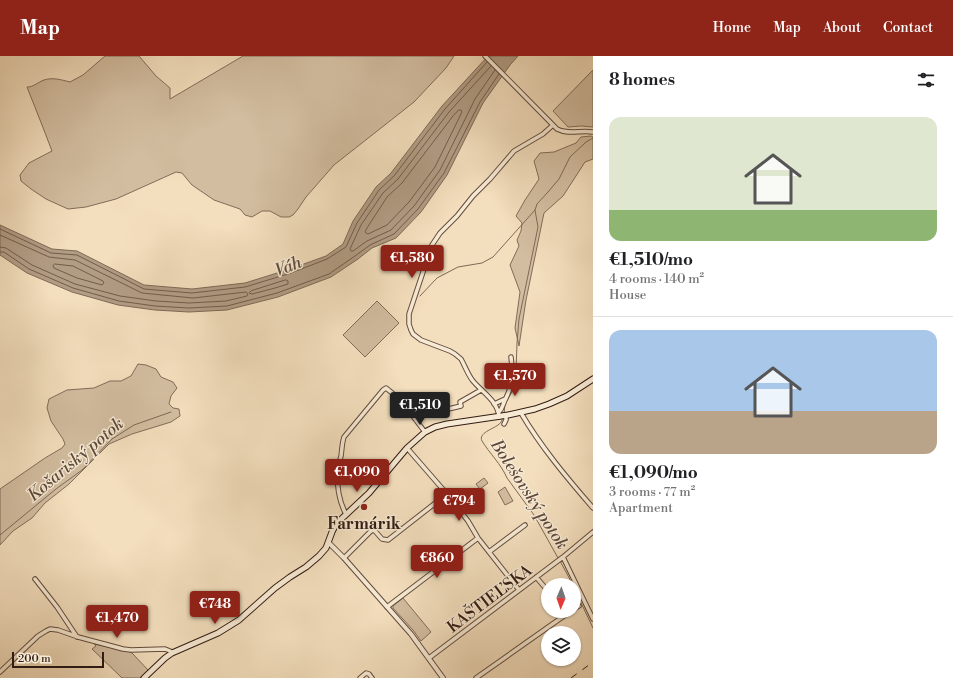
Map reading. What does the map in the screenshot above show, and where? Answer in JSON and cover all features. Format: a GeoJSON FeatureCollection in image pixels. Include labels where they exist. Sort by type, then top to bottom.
{"type":"FeatureCollection","features":[{"type":"Feature","properties":{"kind":"main road"},"geometry":{"type":"LineString","coordinates":[[144,678],[172,653],[218,633],[239,620],[275,588],[320,556],[325,550],[336,524],[369,493],[407,448],[425,432],[446,424],[521,413],[558,401],[593,379]]}},
{"type":"Feature","properties":{"kind":"street"},"geometry":{"type":"LineString","coordinates":[[484,56],[553,125],[560,130],[566,132],[593,132]]}},
{"type":"Feature","properties":{"kind":"street"},"geometry":{"type":"LineString","coordinates":[[504,424],[506,420],[491,399],[471,379],[461,359],[455,354],[421,340],[413,334],[409,324],[409,314],[432,245],[437,237],[514,151],[543,134],[553,125]]}},
{"type":"Feature","properties":{"kind":"street"},"geometry":{"type":"LineString","coordinates":[[502,415],[505,399],[512,385],[513,373],[511,357]]}},
{"type":"Feature","properties":{"kind":"street"},"geometry":{"type":"LineString","coordinates":[[346,514],[340,499],[337,474],[344,437],[383,390],[386,388],[395,394],[425,432]]}},
{"type":"Feature","properties":{"kind":"street"},"geometry":{"type":"LineString","coordinates":[[440,402],[444,410],[461,406],[460,402],[481,390]]}},
{"type":"Feature","properties":{"kind":"street"},"geometry":{"type":"LineString","coordinates":[[494,404],[505,399]]}},
{"type":"Feature","properties":{"kind":"street"},"geometry":{"type":"LineString","coordinates":[[521,413],[538,440],[567,478],[593,508]]}},
{"type":"Feature","properties":{"kind":"street"},"geometry":{"type":"LineString","coordinates":[[407,448],[447,494],[468,521],[478,538],[519,590]]}},
{"type":"Feature","properties":{"kind":"street"},"geometry":{"type":"LineString","coordinates":[[344,558],[372,530],[375,530],[382,539],[388,540],[447,494]]}},
{"type":"Feature","properties":{"kind":"street"},"geometry":{"type":"LineString","coordinates":[[489,552],[524,525]]}},
{"type":"Feature","properties":{"kind":"street","name":"KAŠTIEĽSKA"},"geometry":{"type":"LineString","coordinates":[[429,658],[593,532]]}},
{"type":"Feature","properties":{"kind":"street"},"geometry":{"type":"LineString","coordinates":[[388,608],[478,538]]}},
{"type":"Feature","properties":{"kind":"street"},"geometry":{"type":"LineString","coordinates":[[328,542],[411,634],[444,678]]}},
{"type":"Feature","properties":{"kind":"street"},"geometry":{"type":"LineString","coordinates":[[560,558],[593,619]]}},
{"type":"Feature","properties":{"kind":"street"},"geometry":{"type":"LineString","coordinates":[[536,577],[541,583]]}},
{"type":"Feature","properties":{"kind":"street"},"geometry":{"type":"LineString","coordinates":[[35,579],[78,637]]}},
{"type":"Feature","properties":{"kind":"street"},"geometry":{"type":"LineString","coordinates":[[476,678],[557,618]]}},
{"type":"Feature","properties":{"kind":"street"},"geometry":{"type":"LineString","coordinates":[[0,672],[38,636],[50,629],[123,649],[165,649],[172,653]]}},
{"type":"Feature","properties":{"kind":"street"},"geometry":{"type":"LineString","coordinates":[[360,678],[366,673],[372,678]]}},
{"type":"Feature","properties":{"kind":"shaded area"},"geometry":{"type":"Polygon","coordinates":[[[105,56],[139,56],[156,76],[170,88],[170,99],[243,56],[454,56],[446,68],[414,102],[334,165],[306,197],[293,215],[289,217],[281,217],[270,211],[262,211],[252,217],[245,215],[240,209],[214,200],[192,185],[182,173],[176,172],[116,199],[86,207],[68,209],[46,199],[21,181],[20,175],[29,163],[52,151],[27,87],[47,79],[57,79],[70,82],[83,75],[105,56]]]}},
{"type":"Feature","properties":{"kind":"shaded area"},"geometry":{"type":"Polygon","coordinates":[[[593,70],[593,127],[568,127],[553,111],[593,70]]]}},
{"type":"Feature","properties":{"kind":"shaded area"},"geometry":{"type":"Polygon","coordinates":[[[581,137],[593,137],[593,159],[585,162],[563,196],[544,213],[526,300],[519,346],[515,328],[520,292],[510,265],[519,246],[517,240],[521,231],[522,223],[516,216],[539,179],[534,161],[540,153],[554,152],[576,143],[581,137]]]}},
{"type":"Feature","properties":{"kind":"shaded area"},"geometry":{"type":"Polygon","coordinates":[[[377,301],[399,323],[365,357],[343,335],[377,301]]]}},
{"type":"Feature","properties":{"kind":"shaded area"},"geometry":{"type":"Polygon","coordinates":[[[138,364],[156,369],[161,377],[173,382],[177,388],[171,396],[169,404],[173,408],[179,409],[180,416],[171,422],[132,434],[109,444],[69,484],[45,503],[32,518],[13,531],[0,545],[0,489],[62,448],[65,444],[51,421],[47,408],[49,399],[67,390],[94,388],[110,381],[121,381],[131,376],[138,364]]]}},
{"type":"Feature","properties":{"kind":"shaded area"},"geometry":{"type":"Polygon","coordinates":[[[484,478],[488,483],[480,489],[476,484],[484,478]]]}},
{"type":"Feature","properties":{"kind":"shaded area"},"geometry":{"type":"Polygon","coordinates":[[[505,487],[513,501],[505,505],[498,492],[505,487]]]}},
{"type":"Feature","properties":{"kind":"shaded area"},"geometry":{"type":"Polygon","coordinates":[[[403,598],[431,632],[421,641],[393,608],[393,606],[403,598]]]}},
{"type":"Feature","properties":{"kind":"shaded area"},"geometry":{"type":"Polygon","coordinates":[[[94,644],[128,651],[132,653],[148,670],[140,678],[122,678],[92,649],[96,646],[94,644]]]}},
{"type":"Feature","properties":{"kind":"water"},"geometry":{"type":"Polygon","coordinates":[[[488,56],[518,56],[483,103],[447,175],[421,212],[396,238],[372,248],[331,277],[278,297],[227,310],[189,312],[155,310],[118,305],[72,292],[27,273],[0,255],[0,225],[52,249],[77,251],[144,285],[192,289],[245,283],[326,256],[343,244],[353,221],[376,187],[391,173],[442,106],[488,56]]]}},
{"type":"Feature","properties":{"kind":"waterway"},"geometry":{"type":"LineString","coordinates":[[420,296],[437,278],[458,267],[482,263],[493,257],[535,210],[537,204],[559,179],[570,157],[586,142],[593,138]]}},
{"type":"Feature","properties":{"kind":"waterway","name":"Bolešovský potok"},"geometry":{"type":"LineString","coordinates":[[504,414],[505,404],[513,390],[516,371],[519,319],[538,227],[535,210]]}},
{"type":"Feature","properties":{"kind":"waterway","name":"Košariský potok"},"geometry":{"type":"LineString","coordinates":[[0,535],[56,489],[82,470],[112,439],[134,425],[171,412]]}},
{"type":"Feature","properties":{"kind":"waterway","name":"Bolešovský potok"},"geometry":{"type":"LineString","coordinates":[[503,417],[499,424],[484,433],[481,438],[482,441],[534,515],[558,558]]}},
{"type":"Feature","properties":{"kind":"waterway","name":"Bolešovský potok"},"geometry":{"type":"LineString","coordinates":[[560,561],[569,578]]}},
{"type":"Feature","properties":{"kind":"waterway","name":"Bolešovský potok"},"geometry":{"type":"LineString","coordinates":[[581,603],[593,628]]}},
{"type":"Feature","properties":{"kind":"railway"},"geometry":{"type":"LineString","coordinates":[[571,678],[593,662]]}},
{"type":"Feature","properties":{"kind":"place","name":"Farmárik"},"geometry":{"type":"Point","coordinates":[364,507]}},
{"type":"Feature","properties":{"kind":"water label","name":"Váh"},"geometry":{"type":"Point","coordinates":[288,266]}}]}
